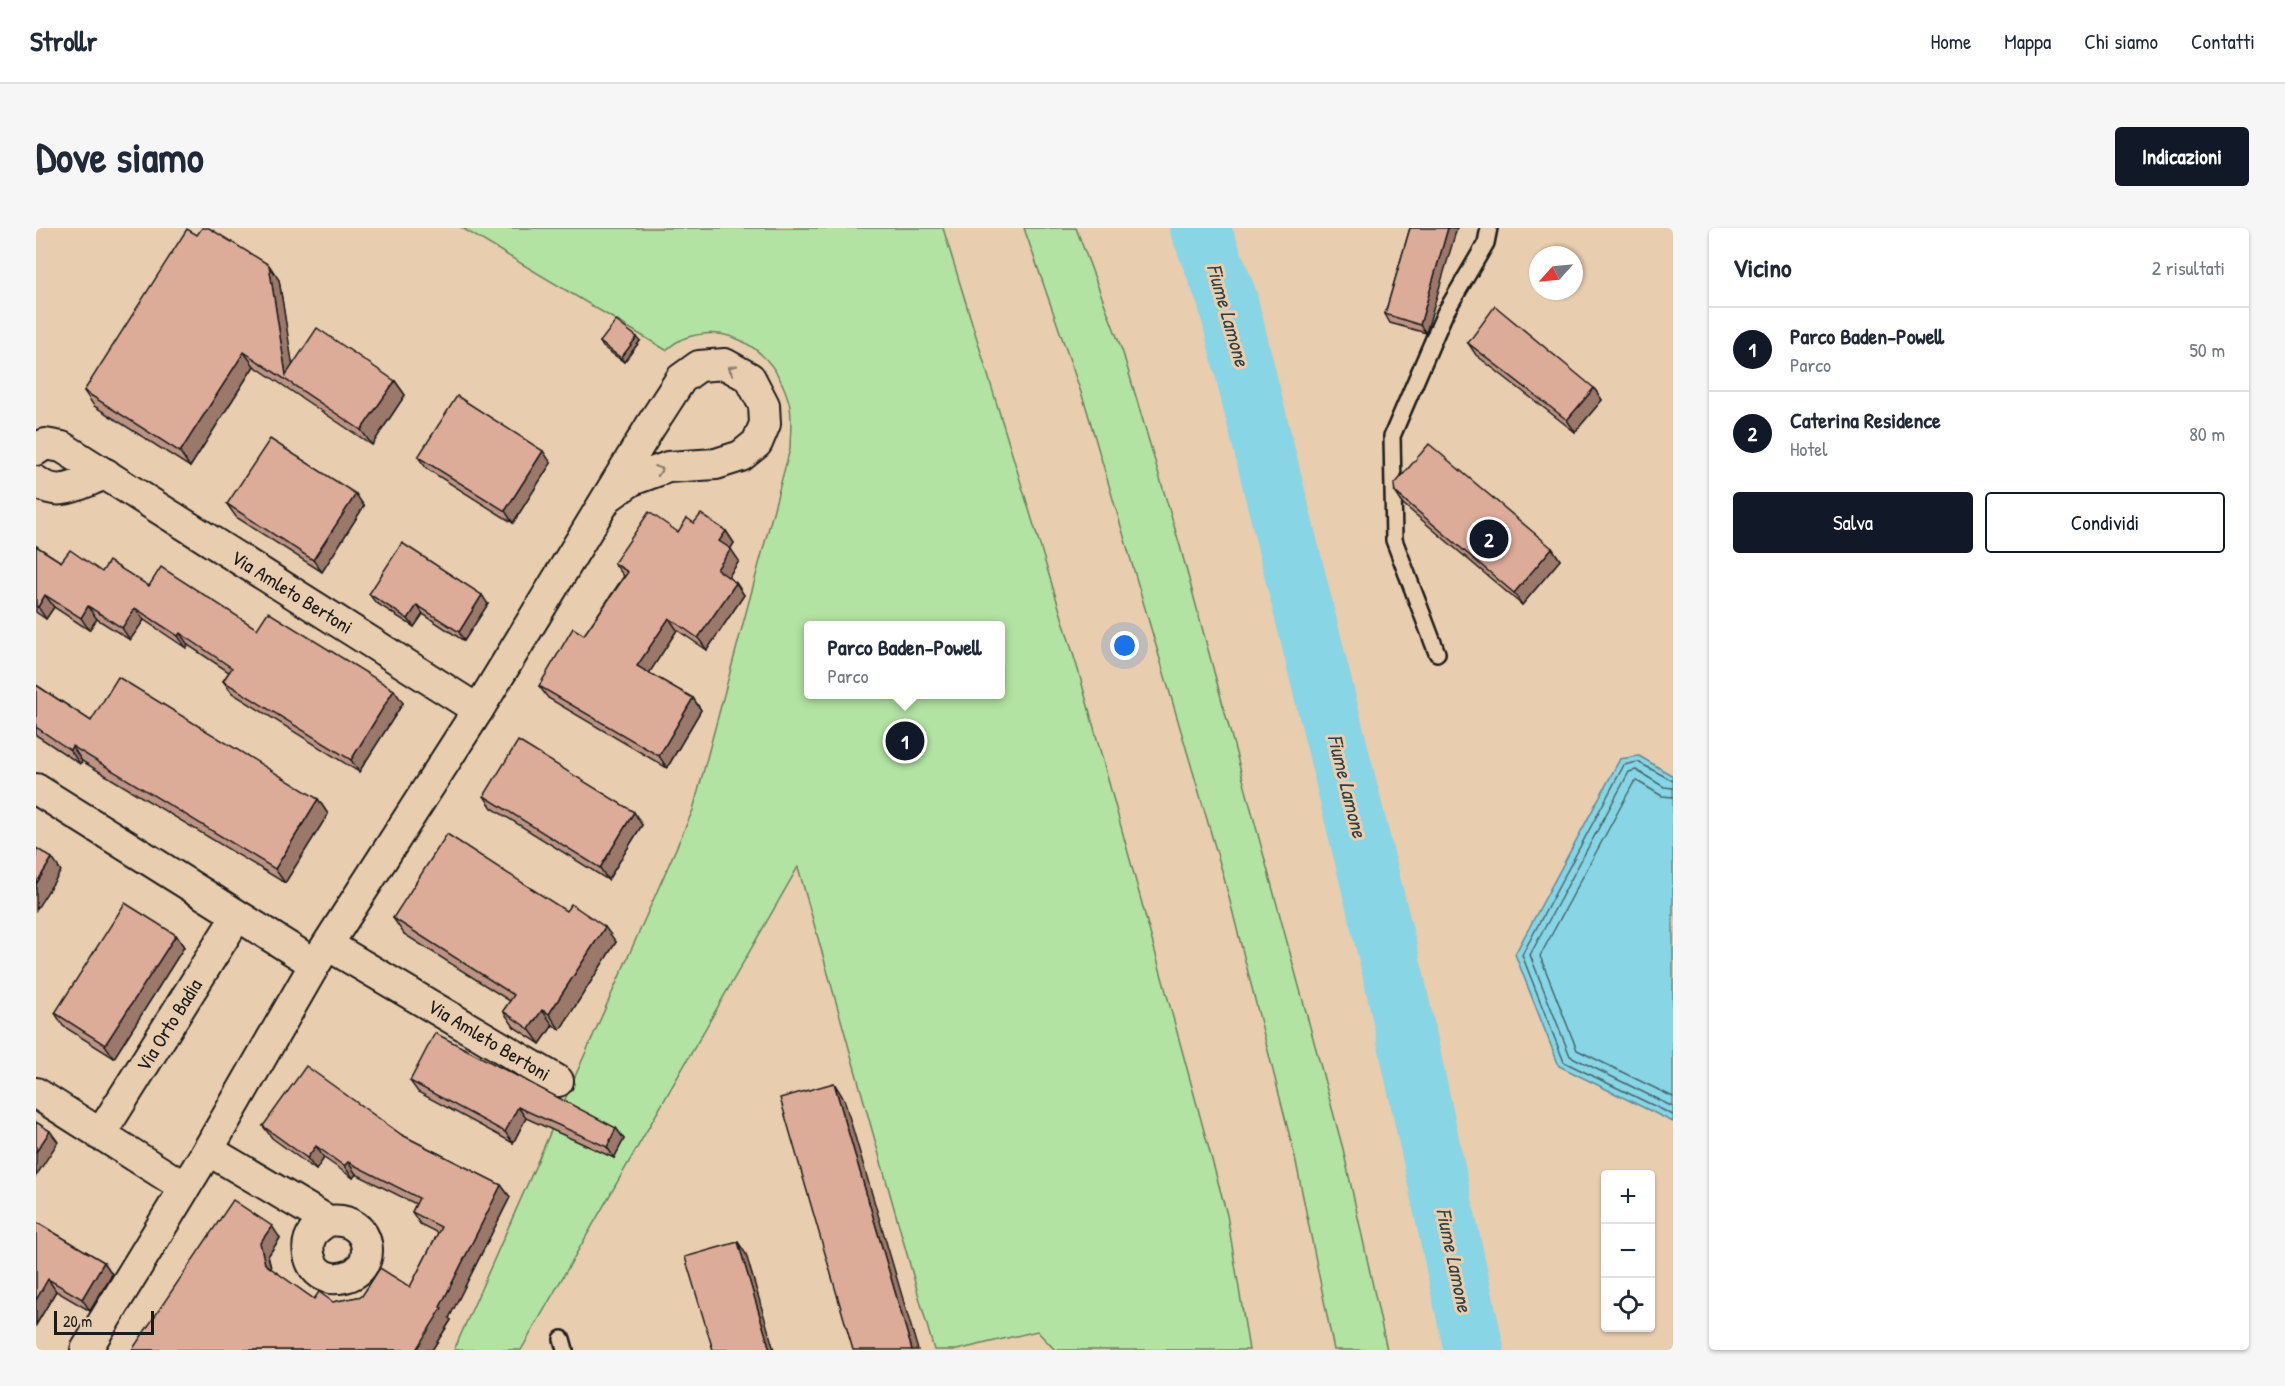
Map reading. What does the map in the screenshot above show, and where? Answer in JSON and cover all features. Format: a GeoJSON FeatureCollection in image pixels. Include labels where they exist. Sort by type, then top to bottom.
{"type":"FeatureCollection","features":[{"type":"Feature","properties":{"kind":"street"},"geometry":{"type":"LineString","coordinates":[[86,1350],[208,1150],[322,955],[478,710],[650,427],[681,379],[699,366],[725,364],[750,378],[764,405],[765,424],[757,443],[741,456],[716,464],[668,467],[632,480],[608,497]]}},
{"type":"Feature","properties":{"kind":"street","name":"Via Amleto Bertoni"},"geometry":{"type":"LineString","coordinates":[[36,450],[45,444],[62,447],[478,710]]}},
{"type":"Feature","properties":{"kind":"street"},"geometry":{"type":"LineString","coordinates":[[36,481],[45,489],[60,492],[106,474]]}},
{"type":"Feature","properties":{"kind":"street"},"geometry":{"type":"LineString","coordinates":[[36,789],[237,916],[322,955]]}},
{"type":"Feature","properties":{"kind":"street","name":"Via Orto Badia"},"geometry":{"type":"LineString","coordinates":[[100,1135],[237,916]]}},
{"type":"Feature","properties":{"kind":"street","name":"Via Amleto Bertoni"},"geometry":{"type":"LineString","coordinates":[[322,955],[558,1081]]}},
{"type":"Feature","properties":{"kind":"street"},"geometry":{"type":"LineString","coordinates":[[36,1093],[184,1187]]}},
{"type":"Feature","properties":{"kind":"street"},"geometry":{"type":"LineString","coordinates":[[208,1150],[328,1221]]}},
{"type":"Feature","properties":{"kind":"lane"},"geometry":{"type":"LineString","coordinates":[[1437,653],[1394,540],[1392,436],[1445,313],[1486,243],[1489,228]]}},
{"type":"Feature","properties":{"kind":"green space"},"geometry":{"type":"Polygon","coordinates":[[[462,228],[943,228],[1079,673],[1227,1215],[1249,1350],[1055,1350],[1037,1331],[957,1350],[934,1350],[798,867],[521,1350],[454,1350],[693,810],[790,449],[789,402],[783,385],[764,357],[751,346],[721,334],[704,334],[675,343],[666,350],[462,228]]]}},
{"type":"Feature","properties":{"kind":"green space"},"geometry":{"type":"Polygon","coordinates":[[[1024,228],[1076,228],[1123,353],[1180,546],[1343,1149],[1387,1350],[1334,1350],[1295,1157],[1223,874],[1086,407],[1024,228]]]}},
{"type":"Feature","properties":{"kind":"water"},"geometry":{"type":"Polygon","coordinates":[[[1639,756],[1673,776],[1673,1122],[1559,1066],[1515,954],[1620,759],[1639,756]]]}},
{"type":"Feature","properties":{"kind":"building"},"geometry":{"type":"Polygon","coordinates":[[[202,228],[209,228],[269,265],[286,375],[317,328],[395,381],[361,430],[244,352],[180,452],[84,391],[187,229],[197,235],[202,228]]]}},
{"type":"Feature","properties":{"kind":"building"},"geometry":{"type":"Polygon","coordinates":[[[1410,228],[1448,228],[1420,325],[1385,314],[1410,228]]]}},
{"type":"Feature","properties":{"kind":"building"},"geometry":{"type":"Polygon","coordinates":[[[1495,306],[1594,388],[1567,420],[1468,343],[1495,306]]]}},
{"type":"Feature","properties":{"kind":"building"},"geometry":{"type":"Polygon","coordinates":[[[616,321],[637,337],[621,358],[600,342],[616,321]]]}},
{"type":"Feature","properties":{"kind":"building"},"geometry":{"type":"Polygon","coordinates":[[[457,396],[543,451],[505,511],[418,457],[457,396]]]}},
{"type":"Feature","properties":{"kind":"building"},"geometry":{"type":"Polygon","coordinates":[[[270,439],[356,494],[313,560],[227,504],[270,439]]]}},
{"type":"Feature","properties":{"kind":"building"},"geometry":{"type":"Polygon","coordinates":[[[1429,444],[1552,548],[1514,593],[1395,492],[1394,485],[1429,444]]]}},
{"type":"Feature","properties":{"kind":"building"},"geometry":{"type":"Polygon","coordinates":[[[649,512],[678,532],[687,518],[694,523],[701,514],[726,531],[719,541],[731,549],[717,569],[736,583],[698,638],[669,618],[637,666],[693,698],[659,756],[539,686],[573,628],[584,635],[628,572],[614,563],[649,512]]]}},
{"type":"Feature","properties":{"kind":"building"},"geometry":{"type":"Polygon","coordinates":[[[402,543],[482,595],[459,632],[417,605],[408,619],[369,594],[402,543]]]}},
{"type":"Feature","properties":{"kind":"building"},"geometry":{"type":"Polygon","coordinates":[[[36,546],[61,562],[70,550],[102,572],[109,561],[149,586],[161,567],[257,629],[268,612],[394,690],[351,760],[223,681],[232,668],[180,633],[178,636],[135,608],[122,628],[88,606],[81,618],[45,595],[38,607],[36,606],[36,546]]]}},
{"type":"Feature","properties":{"kind":"building"},"geometry":{"type":"Polygon","coordinates":[[[118,677],[318,799],[275,869],[72,746],[70,750],[36,727],[36,685],[91,721],[118,677]]]}},
{"type":"Feature","properties":{"kind":"building"},"geometry":{"type":"Polygon","coordinates":[[[518,741],[634,812],[600,868],[484,796],[518,741]]]}},
{"type":"Feature","properties":{"kind":"building"},"geometry":{"type":"Polygon","coordinates":[[[447,834],[566,911],[571,904],[605,927],[549,1014],[542,1010],[529,1029],[503,1011],[514,995],[393,918],[447,834]]]}},
{"type":"Feature","properties":{"kind":"building"},"geometry":{"type":"Polygon","coordinates":[[[36,848],[52,858],[36,884],[36,848]]]}},
{"type":"Feature","properties":{"kind":"building"},"geometry":{"type":"Polygon","coordinates":[[[125,903],[176,935],[105,1045],[55,1013],[125,903]]]}},
{"type":"Feature","properties":{"kind":"building"},"geometry":{"type":"Polygon","coordinates":[[[435,1033],[616,1128],[607,1147],[518,1107],[505,1132],[410,1081],[435,1033]]]}},
{"type":"Feature","properties":{"kind":"building"},"geometry":{"type":"Polygon","coordinates":[[[306,1066],[402,1135],[501,1185],[440,1307],[442,1308],[416,1350],[132,1350],[233,1200],[272,1226],[260,1243],[265,1264],[314,1299],[319,1292],[333,1302],[362,1296],[380,1268],[410,1287],[441,1227],[412,1212],[419,1198],[348,1162],[344,1166],[316,1146],[307,1158],[263,1126],[306,1066]]]}},
{"type":"Feature","properties":{"kind":"building"},"geometry":{"type":"Polygon","coordinates":[[[834,1083],[912,1350],[853,1350],[780,1098],[834,1083]]]}},
{"type":"Feature","properties":{"kind":"building"},"geometry":{"type":"Polygon","coordinates":[[[36,1122],[50,1131],[36,1152],[36,1122]]]}},
{"type":"Feature","properties":{"kind":"building"},"geometry":{"type":"Polygon","coordinates":[[[36,1222],[104,1262],[82,1299],[48,1279],[36,1300],[36,1222]]]}},
{"type":"Feature","properties":{"kind":"building"},"geometry":{"type":"Polygon","coordinates":[[[738,1242],[770,1350],[713,1350],[685,1257],[738,1242]]]}},
{"type":"Feature","properties":{"kind":"waterway","name":"Fiume Lamone"},"geometry":{"type":"LineString","coordinates":[[1200,228],[1227,298],[1394,978],[1474,1350]]}},
{"type":"Feature","properties":{"kind":"place","name":"Caterina Residence"},"geometry":{"type":"Point","coordinates":[1489,539]}},
{"type":"Feature","properties":{"kind":"place","name":"Parco Baden-Powell"},"geometry":{"type":"Point","coordinates":[905,741]}}]}
